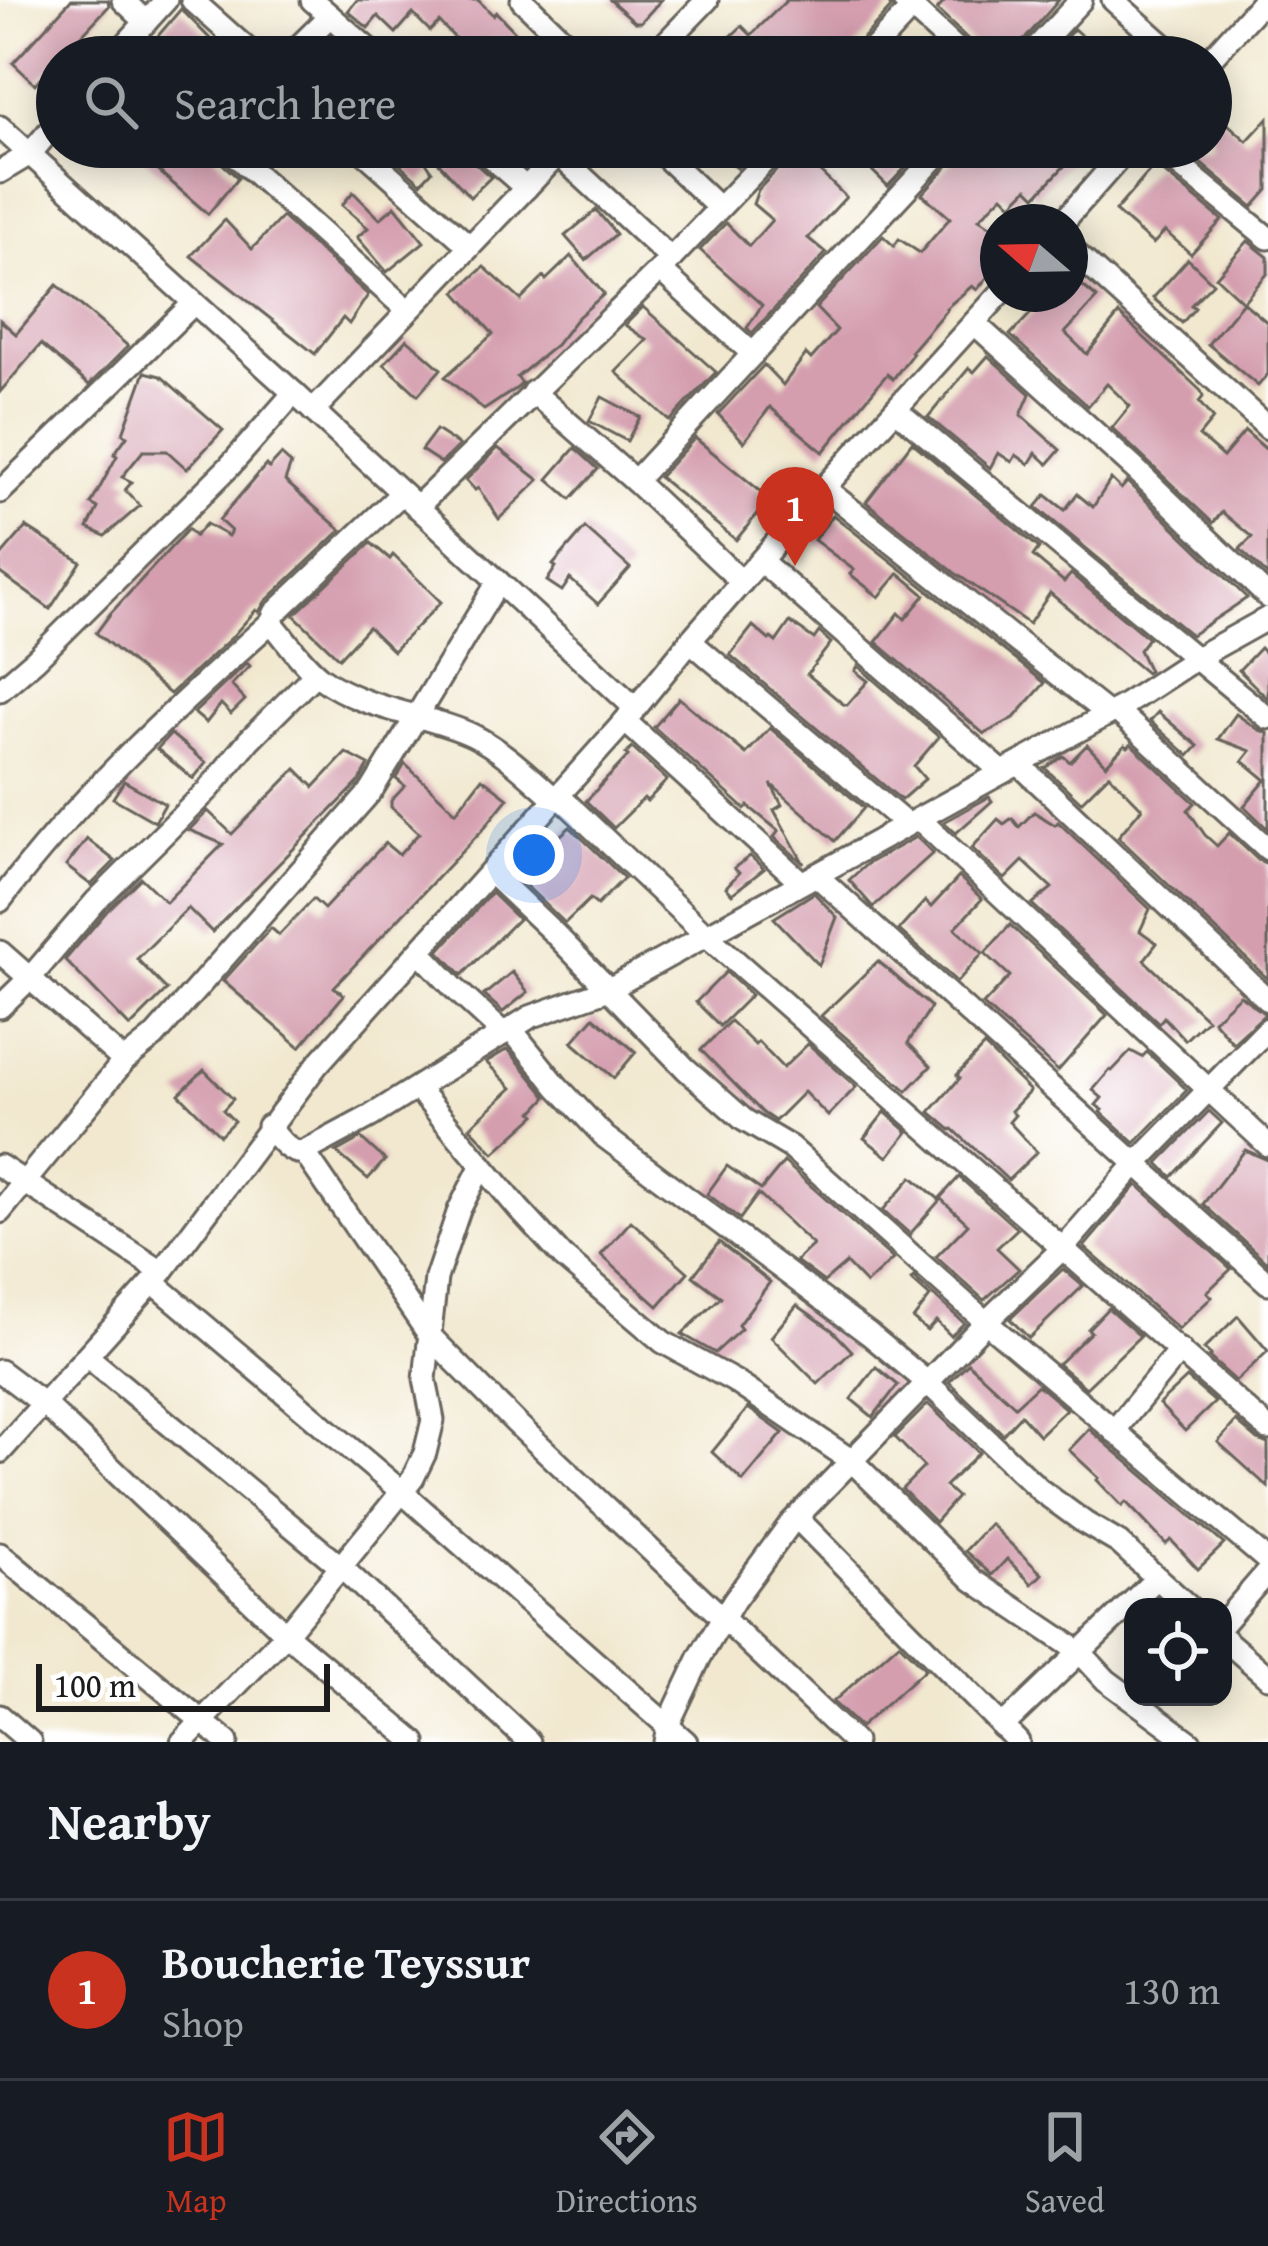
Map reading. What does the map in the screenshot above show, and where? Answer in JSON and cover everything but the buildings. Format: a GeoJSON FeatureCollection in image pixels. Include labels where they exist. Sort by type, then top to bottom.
{"type":"FeatureCollection","features":[{"type":"Feature","properties":{"kind":"street"},"geometry":{"type":"LineString","coordinates":[[123,0],[146,22]]}},
{"type":"Feature","properties":{"kind":"street"},"geometry":{"type":"LineString","coordinates":[[135,36],[166,0]]}},
{"type":"Feature","properties":{"kind":"street"},"geometry":{"type":"LineString","coordinates":[[192,0],[232,36]]}},
{"type":"Feature","properties":{"kind":"street"},"geometry":{"type":"LineString","coordinates":[[312,0],[353,36]]}},
{"type":"Feature","properties":{"kind":"street"},"geometry":{"type":"LineString","coordinates":[[672,36],[707,0]]}},
{"type":"Feature","properties":{"kind":"street"},"geometry":{"type":"LineString","coordinates":[[1048,36],[1081,0]]}},
{"type":"Feature","properties":{"kind":"street"},"geometry":{"type":"LineString","coordinates":[[1113,0],[1153,36]]}},
{"type":"Feature","properties":{"kind":"street"},"geometry":{"type":"LineString","coordinates":[[1231,36],[1264,0]]}},
{"type":"Feature","properties":{"kind":"street"},"geometry":{"type":"LineString","coordinates":[[528,2],[561,36]]}},
{"type":"Feature","properties":{"kind":"street"},"geometry":{"type":"LineString","coordinates":[[882,36],[907,4],[942,36]]}},
{"type":"Feature","properties":{"kind":"street"},"geometry":{"type":"LineString","coordinates":[[310,36],[330,16]]}},
{"type":"Feature","properties":{"kind":"street"},"geometry":{"type":"LineString","coordinates":[[0,127],[36,160]]}},
{"type":"Feature","properties":{"kind":"street"},"geometry":{"type":"LineString","coordinates":[[0,172],[36,146]]}},
{"type":"Feature","properties":{"kind":"street"},"geometry":{"type":"LineString","coordinates":[[44,168],[498,582],[630,714],[808,878],[1268,1283]]}},
{"type":"Feature","properties":{"kind":"street"},"geometry":{"type":"LineString","coordinates":[[249,168],[407,310]]}},
{"type":"Feature","properties":{"kind":"street"},"geometry":{"type":"LineString","coordinates":[[382,168],[469,246]]}},
{"type":"Feature","properties":{"kind":"street"},"geometry":{"type":"LineString","coordinates":[[503,168],[526,188]]}},
{"type":"Feature","properties":{"kind":"street"},"geometry":{"type":"LineString","coordinates":[[314,411],[544,168]]}},
{"type":"Feature","properties":{"kind":"street"},"geometry":{"type":"LineString","coordinates":[[577,168],[753,353]]}},
{"type":"Feature","properties":{"kind":"street"},"geometry":{"type":"LineString","coordinates":[[677,168],[718,208]]}},
{"type":"Feature","properties":{"kind":"street"},"geometry":{"type":"LineString","coordinates":[[0,901],[70,813],[170,713],[271,622],[275,613],[533,392],[757,168]]}},
{"type":"Feature","properties":{"kind":"street"},"geometry":{"type":"LineString","coordinates":[[635,481],[925,168]]}},
{"type":"Feature","properties":{"kind":"street"},"geometry":{"type":"LineString","coordinates":[[1079,204],[1111,168]]}},
{"type":"Feature","properties":{"kind":"street"},"geometry":{"type":"LineString","coordinates":[[1182,168],[1259,232],[1268,206]]}},
{"type":"Feature","properties":{"kind":"street"},"geometry":{"type":"LineString","coordinates":[[1088,264],[1264,416]]}},
{"type":"Feature","properties":{"kind":"street"},"geometry":{"type":"LineString","coordinates":[[0,492],[194,304]]}},
{"type":"Feature","properties":{"kind":"street"},"geometry":{"type":"LineString","coordinates":[[0,1452],[157,1277],[316,1065],[984,312]]}},
{"type":"Feature","properties":{"kind":"street"},"geometry":{"type":"LineString","coordinates":[[974,323],[1268,597]]}},
{"type":"Feature","properties":{"kind":"street"},"geometry":{"type":"LineString","coordinates":[[533,392],[742,582]]}},
{"type":"Feature","properties":{"kind":"street"},"geometry":{"type":"LineString","coordinates":[[0,690],[229,467],[294,393]]}},
{"type":"Feature","properties":{"kind":"street"},"geometry":{"type":"LineString","coordinates":[[896,410],[1268,718]]}},
{"type":"Feature","properties":{"kind":"street"},"geometry":{"type":"LineString","coordinates":[[0,456],[20,470]]}},
{"type":"Feature","properties":{"kind":"street"},"geometry":{"type":"LineString","coordinates":[[824,488],[1112,712],[1268,849]]}},
{"type":"Feature","properties":{"kind":"street"},"geometry":{"type":"LineString","coordinates":[[761,561],[1011,768],[1268,1000]]}},
{"type":"Feature","properties":{"kind":"street"},"geometry":{"type":"LineString","coordinates":[[0,1212],[124,1061],[154,1037],[372,790],[498,582]]}},
{"type":"Feature","properties":{"kind":"street"},"geometry":{"type":"LineString","coordinates":[[268,1126],[290,1150],[304,1152],[530,1017],[609,989],[1112,712],[1268,618]]}},
{"type":"Feature","properties":{"kind":"street"},"geometry":{"type":"LineString","coordinates":[[271,622],[327,683],[474,736],[556,796],[1268,1429]]}},
{"type":"Feature","properties":{"kind":"street"},"geometry":{"type":"LineString","coordinates":[[690,641],[913,822],[1268,1145]]}},
{"type":"Feature","properties":{"kind":"street"},"geometry":{"type":"LineString","coordinates":[[0,1007],[315,674]]}},
{"type":"Feature","properties":{"kind":"street"},"geometry":{"type":"LineString","coordinates":[[490,872],[686,1069],[744,1120],[790,1147],[986,1322],[1268,1561]]}},
{"type":"Feature","properties":{"kind":"street"},"geometry":{"type":"LineString","coordinates":[[0,952],[124,1061]]}},
{"type":"Feature","properties":{"kind":"street"},"geometry":{"type":"LineString","coordinates":[[420,952],[454,988],[508,1031],[605,1137],[869,1334],[1040,1490],[1119,1543],[1179,1598]]}},
{"type":"Feature","properties":{"kind":"street"},"geometry":{"type":"LineString","coordinates":[[666,1734],[683,1688],[723,1618],[790,1524],[1064,1247],[1136,1163],[1268,1029]]}},
{"type":"Feature","properties":{"kind":"street"},"geometry":{"type":"LineString","coordinates":[[417,1088],[563,1257],[663,1342],[734,1381],[852,1461],[974,1580],[1080,1652],[1106,1680],[1124,1688]]}},
{"type":"Feature","properties":{"kind":"street"},"geometry":{"type":"LineString","coordinates":[[304,1152],[430,1336],[854,1742]]}},
{"type":"Feature","properties":{"kind":"street"},"geometry":{"type":"LineString","coordinates":[[0,1166],[157,1277],[402,1492],[666,1734],[686,1742]]}},
{"type":"Feature","properties":{"kind":"street"},"geometry":{"type":"LineString","coordinates":[[182,1742],[286,1634],[413,1478],[433,1420],[425,1379],[436,1278],[459,1210],[482,1166]]}},
{"type":"Feature","properties":{"kind":"street"},"geometry":{"type":"LineString","coordinates":[[1114,1430],[1180,1350]]}},
{"type":"Feature","properties":{"kind":"street"},"geometry":{"type":"LineString","coordinates":[[87,1356],[341,1567],[529,1742]]}},
{"type":"Feature","properties":{"kind":"street"},"geometry":{"type":"LineString","coordinates":[[0,1371],[44,1404],[286,1634],[415,1742]]}},
{"type":"Feature","properties":{"kind":"street"},"geometry":{"type":"LineString","coordinates":[[797,1518],[1010,1734],[1080,1652],[1157,1578]]}},
{"type":"Feature","properties":{"kind":"street"},"geometry":{"type":"LineString","coordinates":[[0,1555],[226,1742]]}},
{"type":"Feature","properties":{"kind":"street"},"geometry":{"type":"LineString","coordinates":[[1232,1612],[1268,1570]]}},
{"type":"Feature","properties":{"kind":"street"},"geometry":{"type":"LineString","coordinates":[[1232,1646],[1268,1677]]}},
{"type":"Feature","properties":{"kind":"street"},"geometry":{"type":"LineString","coordinates":[[1159,1706],[1190,1742]]}},
{"type":"Feature","properties":{"kind":"street"},"geometry":{"type":"LineString","coordinates":[[0,1716],[30,1742]]}},
{"type":"Feature","properties":{"kind":"place","name":"Boucherie Teyssur"},"geometry":{"type":"Point","coordinates":[795,566]}}]}
